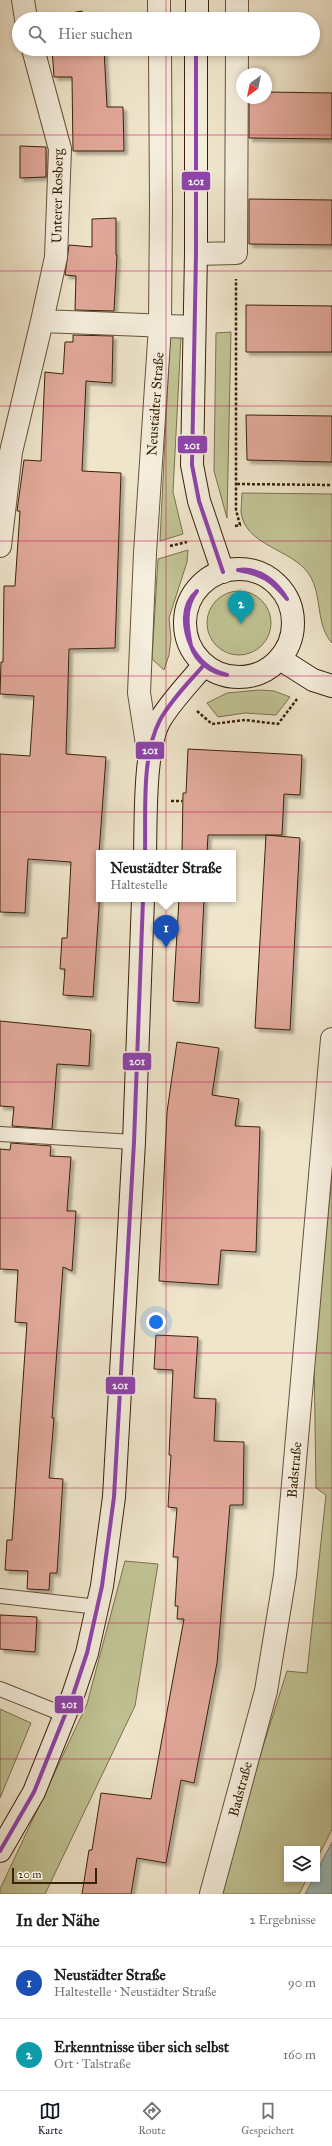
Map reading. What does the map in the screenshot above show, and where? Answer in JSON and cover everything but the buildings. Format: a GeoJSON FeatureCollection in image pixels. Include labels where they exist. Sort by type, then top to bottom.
{"type":"FeatureCollection","features":[{"type":"Feature","properties":{"kind":"street"},"geometry":{"type":"LineString","coordinates":[[22,0],[25,12]]}},
{"type":"Feature","properties":{"kind":"street"},"geometry":{"type":"LineString","coordinates":[[159,0],[159,12]]}},
{"type":"Feature","properties":{"kind":"street"},"geometry":{"type":"LineString","coordinates":[[197,0],[197,12]]}},
{"type":"Feature","properties":{"kind":"street"},"geometry":{"type":"LineString","coordinates":[[237,0],[237,12]]}},
{"type":"Feature","properties":{"kind":"street","name":"Unterer Rosberg"},"geometry":{"type":"LineString","coordinates":[[0,546],[11,452],[56,257],[60,149],[35,56]]}},
{"type":"Feature","properties":{"kind":"street","name":"Neustädter Straße"},"geometry":{"type":"LineString","coordinates":[[145,850],[149,757],[139,693],[145,553],[160,326],[160,56]]}},
{"type":"Feature","properties":{"kind":"street"},"geometry":{"type":"LineString","coordinates":[[196,56],[196,254],[192,465],[199,502],[223,572]]}},
{"type":"Feature","properties":{"kind":"street"},"geometry":{"type":"LineString","coordinates":[[196,254],[236,253],[237,56]]}},
{"type":"Feature","properties":{"kind":"street"},"geometry":{"type":"LineString","coordinates":[[42,321],[194,327]]}},
{"type":"Feature","properties":{"kind":"street"},"geometry":{"type":"LineString","coordinates":[[235,569],[254,571],[269,578],[282,590],[291,606],[294,623],[291,640],[280,659],[271,668],[255,675],[238,678],[220,674],[204,665],[192,651],[186,634],[185,615],[191,598],[202,583],[217,573],[235,569]]}},
{"type":"Feature","properties":{"kind":"street"},"geometry":{"type":"LineString","coordinates":[[280,659],[322,683]]}},
{"type":"Feature","properties":{"kind":"street","name":"Neustädter Straße"},"geometry":{"type":"LineString","coordinates":[[149,757],[160,722],[179,694],[204,665]]}},
{"type":"Feature","properties":{"kind":"street"},"geometry":{"type":"LineString","coordinates":[[0,1851],[34,1792],[87,1653],[98,1607],[114,1497],[134,1142],[143,902]]}},
{"type":"Feature","properties":{"kind":"street","name":"Badstraße"},"geometry":{"type":"LineString","coordinates":[[211,1894],[266,1691],[286,1575],[332,1039]]}},
{"type":"Feature","properties":{"kind":"lane"},"geometry":{"type":"LineString","coordinates":[[0,1134],[134,1142]]}},
{"type":"Feature","properties":{"kind":"lane"},"geometry":{"type":"LineString","coordinates":[[0,1596],[98,1607]]}},
{"type":"Feature","properties":{"kind":"lane"},"geometry":{"type":"LineString","coordinates":[[0,1689],[65,1714]]}},
{"type":"Feature","properties":{"kind":"path"},"geometry":{"type":"LineString","coordinates":[[236,253],[236,510],[240,525]]}},
{"type":"Feature","properties":{"kind":"path"},"geometry":{"type":"LineString","coordinates":[[237,484],[332,485]]}},
{"type":"Feature","properties":{"kind":"path"},"geometry":{"type":"LineString","coordinates":[[179,694],[212,724],[245,720],[278,724],[322,683]]}},
{"type":"Feature","properties":{"kind":"green space"},"geometry":{"type":"Polygon","coordinates":[[[231,332],[227,518],[214,471],[216,333],[231,332]]]}},
{"type":"Feature","properties":{"kind":"green space"},"geometry":{"type":"Polygon","coordinates":[[[174,334],[181,337],[173,492],[183,534],[160,541],[170,338],[174,334]]]}},
{"type":"Feature","properties":{"kind":"green space"},"geometry":{"type":"Polygon","coordinates":[[[242,493],[332,494],[332,643],[323,627],[316,591],[309,574],[292,559],[251,533],[244,523],[241,512],[242,493]]]}},
{"type":"Feature","properties":{"kind":"green space"},"geometry":{"type":"Polygon","coordinates":[[[188,550],[187,562],[169,618],[171,639],[169,655],[164,670],[152,659],[158,559],[188,550]]]}},
{"type":"Feature","properties":{"kind":"green space"},"geometry":{"type":"Polygon","coordinates":[[[239,591],[257,597],[265,605],[271,623],[265,641],[257,649],[239,655],[221,649],[213,641],[207,623],[213,605],[221,597],[239,591]]]}},
{"type":"Feature","properties":{"kind":"green space"},"geometry":{"type":"Polygon","coordinates":[[[260,690],[274,691],[290,697],[276,715],[245,713],[218,717],[207,703],[227,693],[260,690]]]}},
{"type":"Feature","properties":{"kind":"green space"},"geometry":{"type":"Polygon","coordinates":[[[332,1175],[332,1829],[320,1853],[320,1846],[284,1846],[284,1882],[305,1882],[299,1894],[220,1894],[241,1816],[287,1671],[307,1673],[326,1495],[316,1488],[314,1355],[332,1175]]]}},
{"type":"Feature","properties":{"kind":"green space"},"geometry":{"type":"Polygon","coordinates":[[[125,1561],[158,1564],[135,1706],[45,1894],[0,1894],[0,1889],[87,1704],[125,1561]]]}},
{"type":"Feature","properties":{"kind":"green space"},"geometry":{"type":"Polygon","coordinates":[[[0,1709],[31,1723],[0,1798],[0,1709]]]}},
{"type":"Feature","properties":{"kind":"water"},"geometry":{"type":"Polygon","coordinates":[[[332,1842],[332,1894],[305,1894],[311,1882],[320,1882],[320,1865],[332,1842]]]}},
{"type":"Feature","properties":{"kind":"transit line","name":"201"},"geometry":{"type":"LineString","coordinates":[[196,56],[196,254],[192,465],[199,501],[223,572]]}},
{"type":"Feature","properties":{"kind":"transit line","name":"201"},"geometry":{"type":"LineString","coordinates":[[238,570],[266,579],[287,599]]}},
{"type":"Feature","properties":{"kind":"transit line","name":"201"},"geometry":{"type":"LineString","coordinates":[[238,570],[253,571],[267,577],[278,587],[287,599]]}},
{"type":"Feature","properties":{"kind":"transit line","name":"201"},"geometry":{"type":"LineString","coordinates":[[191,646],[186,632],[185,617],[188,603],[197,591]]}},
{"type":"Feature","properties":{"kind":"transit line","name":"201"},"geometry":{"type":"LineString","coordinates":[[191,646],[188,631],[188,611],[197,591]]}},
{"type":"Feature","properties":{"kind":"transit line","name":"201"},"geometry":{"type":"LineString","coordinates":[[191,646],[201,661],[215,671],[227,675]]}},
{"type":"Feature","properties":{"kind":"transit line","name":"201"},"geometry":{"type":"LineString","coordinates":[[191,646],[200,662],[215,672],[227,675]]}},
{"type":"Feature","properties":{"kind":"transit line","name":"201"},"geometry":{"type":"LineString","coordinates":[[145,850],[147,767],[154,734],[169,705],[204,665]]}},
{"type":"Feature","properties":{"kind":"transit line","name":"201"},"geometry":{"type":"LineString","coordinates":[[0,1851],[34,1792],[73,1695],[87,1653],[102,1586],[114,1497],[134,1142],[143,902]]}},
{"type":"Feature","properties":{"kind":"place","name":"Erkenntnisse über sich selbst"},"geometry":{"type":"Point","coordinates":[241,624]}},
{"type":"Feature","properties":{"kind":"place","name":"Neustädter Straße"},"geometry":{"type":"Point","coordinates":[166,948]}}]}
